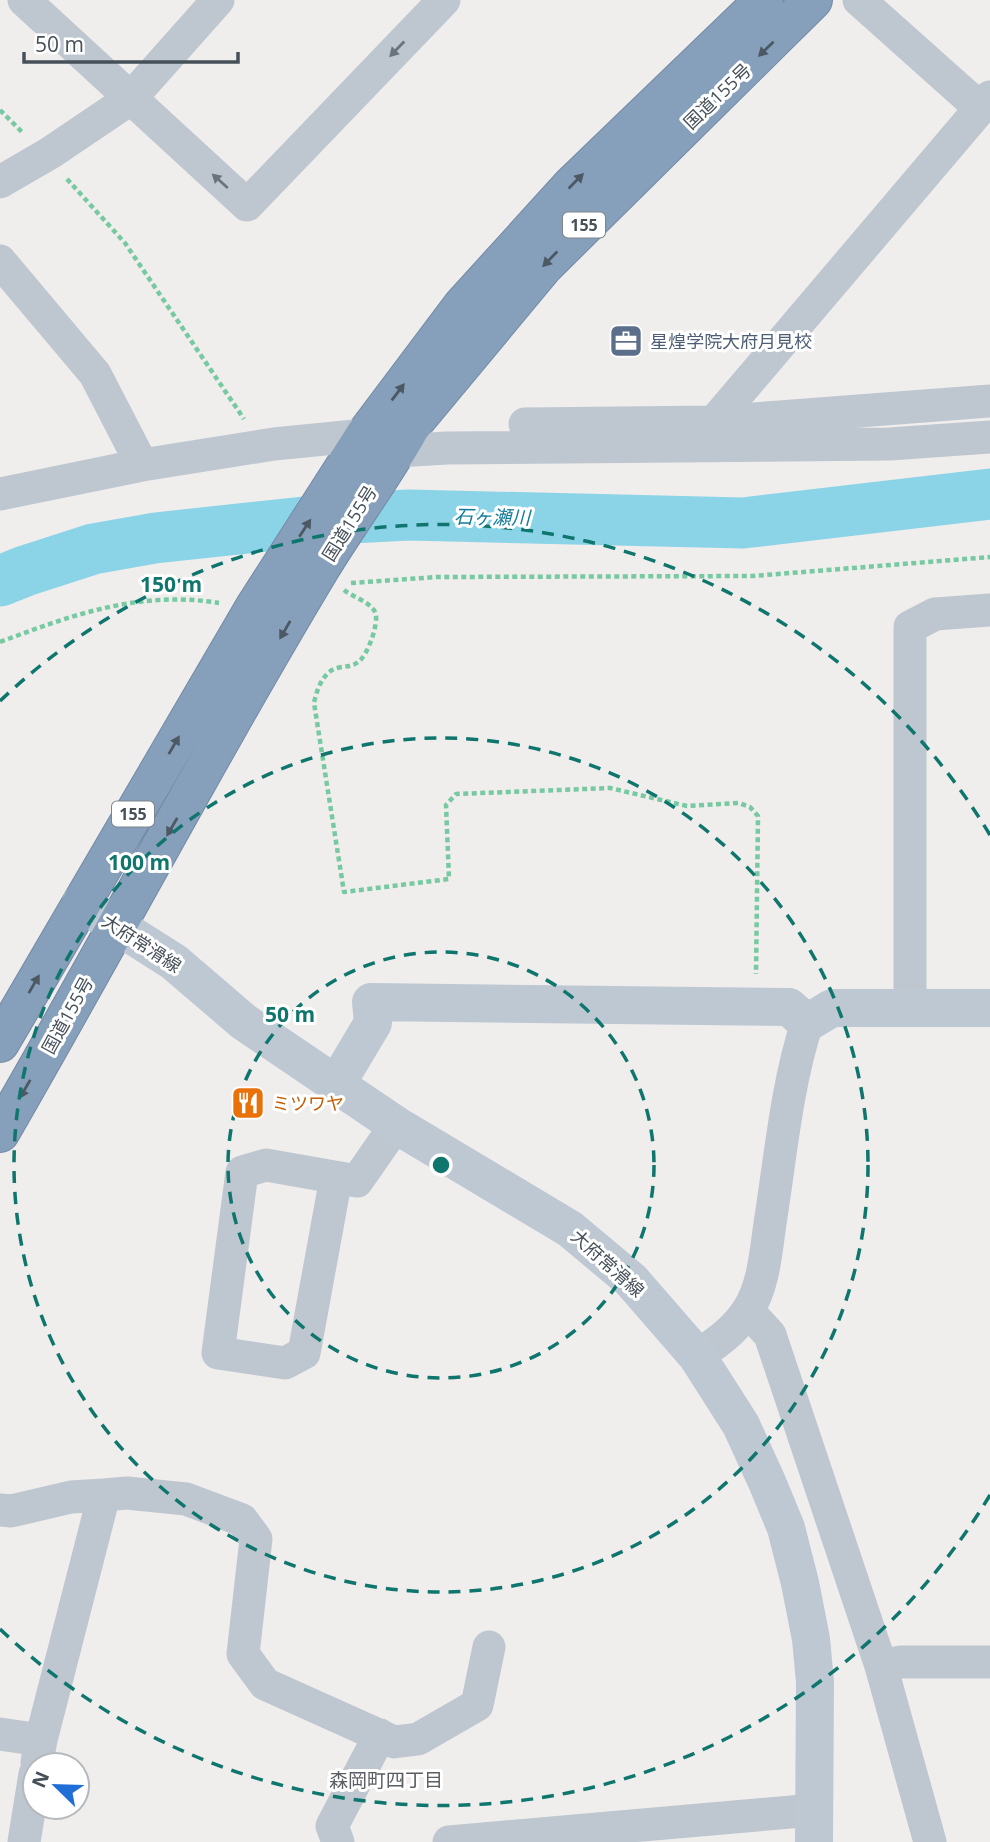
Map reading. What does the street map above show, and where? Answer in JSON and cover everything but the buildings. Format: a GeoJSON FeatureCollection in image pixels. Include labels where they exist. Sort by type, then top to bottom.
{"type":"FeatureCollection","features":[{"type":"Feature","properties":{"kind":"highway","name":"国道155号"},"geometry":{"type":"LineString","coordinates":[[0,1133],[319,570],[379,451],[462,306],[553,206],[764,0]]}},
{"type":"Feature","properties":{"kind":"highway","name":"国道155号"},"geometry":{"type":"LineString","coordinates":[[0,1043],[261,597],[379,451],[544,266],[813,0]]}},
{"type":"Feature","properties":{"kind":"main road","name":"大府常滑線"},"geometry":{"type":"LineString","coordinates":[[81,903],[174,962],[244,1022],[336,1085],[396,1125],[570,1229],[631,1280],[697,1356],[741,1425],[786,1528],[811,1639],[815,1682],[814,1826]]}},
{"type":"Feature","properties":{"kind":"main road"},"geometry":{"type":"LineString","coordinates":[[336,1085],[373,1023],[371,1002],[789,1007],[807,1023],[832,1008],[990,1008]]}},
{"type":"Feature","properties":{"kind":"street"},"geometry":{"type":"LineString","coordinates":[[24,0],[247,205],[444,0]]}},
{"type":"Feature","properties":{"kind":"street"},"geometry":{"type":"LineString","coordinates":[[0,182],[130,99],[218,0]]}},
{"type":"Feature","properties":{"kind":"street"},"geometry":{"type":"LineString","coordinates":[[714,422],[985,102],[859,0]]}},
{"type":"Feature","properties":{"kind":"street"},"geometry":{"type":"LineString","coordinates":[[0,261],[95,374],[142,465]]}},
{"type":"Feature","properties":{"kind":"street"},"geometry":{"type":"LineString","coordinates":[[379,451],[990,401]]}},
{"type":"Feature","properties":{"kind":"street"},"geometry":{"type":"LineString","coordinates":[[0,494],[142,465],[263,446],[379,451],[890,444],[990,437]]}},
{"type":"Feature","properties":{"kind":"street"},"geometry":{"type":"LineString","coordinates":[[910,1008],[910,627],[934,614],[990,610]]}},
{"type":"Feature","properties":{"kind":"street"},"geometry":{"type":"LineString","coordinates":[[697,1356],[725,1338],[748,1311],[757,1295],[795,1059],[807,1023]]}},
{"type":"Feature","properties":{"kind":"street"},"geometry":{"type":"LineString","coordinates":[[336,1178],[304,1353],[285,1363],[218,1353],[242,1172],[266,1166],[357,1181],[396,1125]]}},
{"type":"Feature","properties":{"kind":"street"},"geometry":{"type":"LineString","coordinates":[[748,1311],[770,1335],[881,1666],[930,1842]]}},
{"type":"Feature","properties":{"kind":"street"},"geometry":{"type":"LineString","coordinates":[[0,1510],[11,1511],[71,1497],[128,1493],[186,1499],[242,1520],[257,1539],[243,1654],[265,1684],[394,1742],[418,1739],[477,1705],[489,1647]]}},
{"type":"Feature","properties":{"kind":"street"},"geometry":{"type":"LineString","coordinates":[[39,1751],[104,1494]]}},
{"type":"Feature","properties":{"kind":"street"},"geometry":{"type":"LineString","coordinates":[[881,1666],[901,1662],[990,1662]]}},
{"type":"Feature","properties":{"kind":"street"},"geometry":{"type":"LineString","coordinates":[[0,1734],[37,1751]]}},
{"type":"Feature","properties":{"kind":"street"},"geometry":{"type":"LineString","coordinates":[[338,1842],[331,1826],[380,1735]]}},
{"type":"Feature","properties":{"kind":"street"},"geometry":{"type":"LineString","coordinates":[[24,1842],[27,1821]]}},
{"type":"Feature","properties":{"kind":"street"},"geometry":{"type":"LineString","coordinates":[[449,1842],[814,1826]]}},
{"type":"Feature","properties":{"kind":"path"},"geometry":{"type":"LineString","coordinates":[[0,110],[125,243],[263,446]]}},
{"type":"Feature","properties":{"kind":"path"},"geometry":{"type":"LineString","coordinates":[[755,1007],[758,816],[750,807],[739,803],[687,806],[610,788],[456,794],[446,805],[449,879],[344,892],[314,703],[317,689],[325,676],[335,669],[359,662],[365,656],[377,623],[375,612],[369,605],[345,592],[340,584],[437,577],[753,576],[990,556]]}},
{"type":"Feature","properties":{"kind":"path"},"geometry":{"type":"LineString","coordinates":[[0,642],[73,615],[130,603],[173,598],[261,597]]}},
{"type":"Feature","properties":{"kind":"waterway","name":"石ヶ瀬川"},"geometry":{"type":"LineString","coordinates":[[0,581],[93,549],[155,538],[332,519],[409,515],[743,523],[990,494]]}},
{"type":"Feature","properties":{"kind":"place","name":"星煌学院大府月見校"},"geometry":{"type":"Point","coordinates":[626,341]}},
{"type":"Feature","properties":{"kind":"place","name":"ミツワヤ"},"geometry":{"type":"Point","coordinates":[248,1103]}},
{"type":"Feature","properties":{"kind":"district","name":"森岡町四丁目"},"geometry":{"type":"Point","coordinates":[386,1780]}}]}
